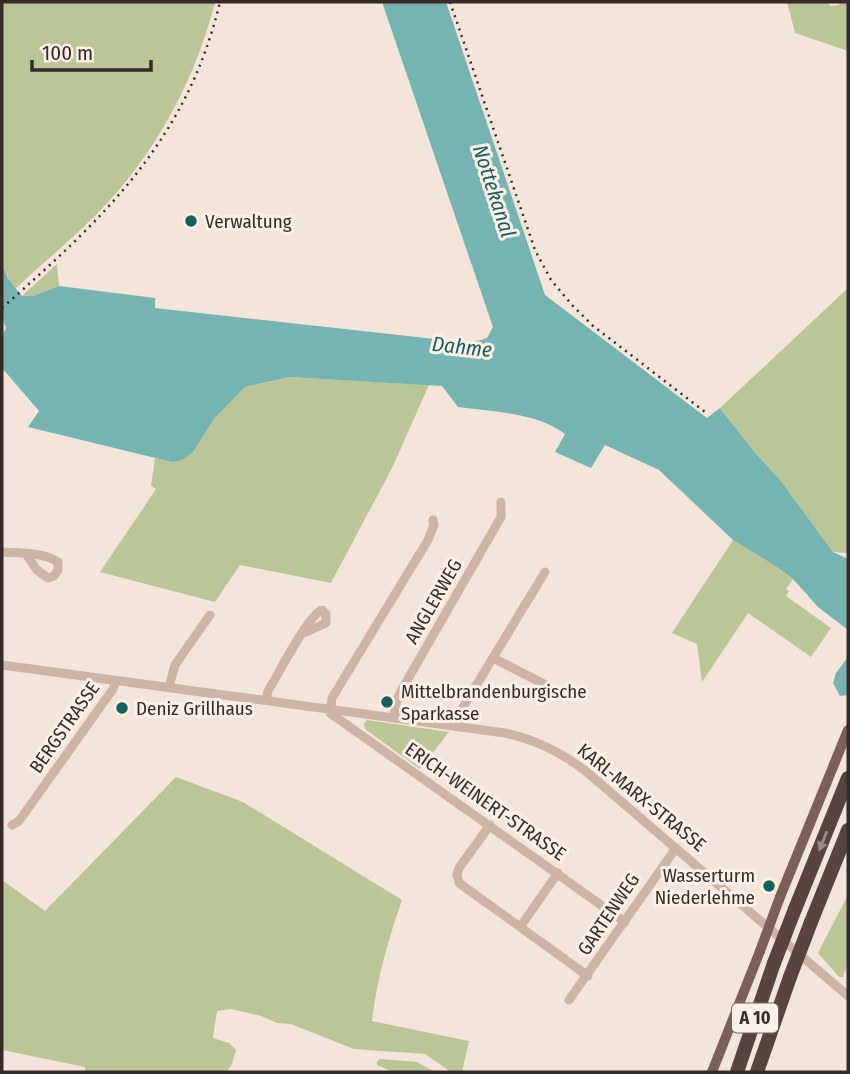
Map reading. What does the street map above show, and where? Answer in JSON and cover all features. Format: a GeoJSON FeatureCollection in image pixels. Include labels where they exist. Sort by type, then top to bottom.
{"type":"FeatureCollection","features":[{"type":"Feature","properties":{"kind":"highway","name":"A 10"},"geometry":{"type":"LineString","coordinates":[[737,1072],[774,963],[848,778]]}},
{"type":"Feature","properties":{"kind":"highway","name":"A 10"},"geometry":{"type":"LineString","coordinates":[[757,1072],[790,977],[848,830]]}},
{"type":"Feature","properties":{"kind":"main road"},"geometry":{"type":"LineString","coordinates":[[712,1072],[848,730]]}},
{"type":"Feature","properties":{"kind":"street","name":"ANGLERWEG"},"geometry":{"type":"LineString","coordinates":[[394,717],[401,691],[501,517],[501,502]]}},
{"type":"Feature","properties":{"kind":"street"},"geometry":{"type":"LineString","coordinates":[[330,708],[332,698],[428,540],[434,525],[433,520]]}},
{"type":"Feature","properties":{"kind":"street"},"geometry":{"type":"LineString","coordinates":[[2,552],[26,554]]}},
{"type":"Feature","properties":{"kind":"street"},"geometry":{"type":"LineString","coordinates":[[457,726],[463,707],[545,572]]}},
{"type":"Feature","properties":{"kind":"street"},"geometry":{"type":"LineString","coordinates":[[169,687],[175,665],[210,615]]}},
{"type":"Feature","properties":{"kind":"street"},"geometry":{"type":"LineString","coordinates":[[265,700],[302,634]]}},
{"type":"Feature","properties":{"kind":"street"},"geometry":{"type":"LineString","coordinates":[[493,657],[544,684]]}},
{"type":"Feature","properties":{"kind":"street","name":"KARL-MARX-STRASSE"},"geometry":{"type":"LineString","coordinates":[[2,665],[517,735],[556,751],[588,773],[848,996]]}},
{"type":"Feature","properties":{"kind":"street","name":"BERGSTRASSE"},"geometry":{"type":"LineString","coordinates":[[12,825],[19,821],[65,758],[116,681]]}},
{"type":"Feature","properties":{"kind":"street","name":"ERICH-WEINERT-STRASSE"},"geometry":{"type":"LineString","coordinates":[[330,708],[330,713],[625,922]]}},
{"type":"Feature","properties":{"kind":"street"},"geometry":{"type":"LineString","coordinates":[[491,825],[459,868],[459,883],[588,976]]}},
{"type":"Feature","properties":{"kind":"street","name":"GARTENWEG"},"geometry":{"type":"LineString","coordinates":[[569,1000],[676,848]]}},
{"type":"Feature","properties":{"kind":"street"},"geometry":{"type":"LineString","coordinates":[[520,928],[558,873]]}},
{"type":"Feature","properties":{"kind":"green space"},"geometry":{"type":"Polygon","coordinates":[[[2,2],[215,2],[187,82],[145,156],[99,212],[15,289],[2,264],[2,2]]]}},
{"type":"Feature","properties":{"kind":"green space"},"geometry":{"type":"Polygon","coordinates":[[[787,2],[828,2],[831,6],[848,2],[848,51],[795,33],[787,2]]]}},
{"type":"Feature","properties":{"kind":"green space"},"geometry":{"type":"Polygon","coordinates":[[[57,264],[59,286],[33,296],[22,296],[57,264]]]}},
{"type":"Feature","properties":{"kind":"green space"},"geometry":{"type":"Polygon","coordinates":[[[848,288],[848,553],[833,552],[781,481],[720,408],[848,288]]]}},
{"type":"Feature","properties":{"kind":"green space"},"geometry":{"type":"Polygon","coordinates":[[[289,377],[429,385],[392,468],[331,583],[240,565],[215,602],[100,572],[156,489],[151,486],[155,458],[172,462],[193,452],[214,419],[245,387],[289,377]]]}},
{"type":"Feature","properties":{"kind":"green space"},"geometry":{"type":"Polygon","coordinates":[[[733,540],[793,579],[786,589],[789,591],[786,596],[831,628],[811,657],[748,613],[702,682],[697,644],[672,633],[733,540]]]}},
{"type":"Feature","properties":{"kind":"green space"},"geometry":{"type":"Polygon","coordinates":[[[367,720],[449,732],[420,769],[365,729],[367,720]]]}},
{"type":"Feature","properties":{"kind":"green space"},"geometry":{"type":"Polygon","coordinates":[[[176,777],[243,802],[402,900],[384,960],[372,1021],[469,1041],[462,1072],[451,1072],[425,1054],[354,1049],[291,1024],[277,1023],[231,1009],[217,1011],[213,1038],[229,1043],[236,1050],[227,1072],[85,1072],[85,1067],[2,1050],[2,880],[45,911],[176,777]]]}},
{"type":"Feature","properties":{"kind":"green space"},"geometry":{"type":"Polygon","coordinates":[[[848,895],[848,963],[843,977],[839,977],[818,953],[848,895]]]}},
{"type":"Feature","properties":{"kind":"green space"},"geometry":{"type":"Polygon","coordinates":[[[380,1059],[417,1062],[435,1072],[393,1072],[377,1065],[380,1059]]]}},
{"type":"Feature","properties":{"kind":"water"},"geometry":{"type":"Polygon","coordinates":[[[382,2],[446,2],[545,295],[707,418],[720,408],[781,481],[833,552],[848,559],[848,630],[818,607],[793,579],[733,540],[659,470],[605,445],[591,468],[555,452],[565,434],[554,427],[514,414],[458,407],[442,386],[289,377],[245,387],[214,419],[193,452],[182,460],[172,462],[28,427],[39,411],[2,368],[2,336],[6,328],[2,318],[2,264],[8,279],[22,296],[33,296],[59,286],[155,298],[155,308],[471,343],[487,338],[493,327],[382,2]]]}},
{"type":"Feature","properties":{"kind":"water"},"geometry":{"type":"Polygon","coordinates":[[[848,657],[848,695],[840,696],[833,683],[836,673],[848,657]]]}},
{"type":"Feature","properties":{"kind":"railway"},"geometry":{"type":"LineString","coordinates":[[2,308],[74,242],[137,173],[163,136],[186,95],[205,51],[220,2]]}},
{"type":"Feature","properties":{"kind":"railway"},"geometry":{"type":"LineString","coordinates":[[450,2],[535,250],[551,280],[592,325],[705,412]]}},
{"type":"Feature","properties":{"kind":"place","name":"Verwaltung"},"geometry":{"type":"Point","coordinates":[191,221]}},
{"type":"Feature","properties":{"kind":"place","name":"Mittelbrandenburgische Sparkasse"},"geometry":{"type":"Point","coordinates":[387,702]}},
{"type":"Feature","properties":{"kind":"place","name":"Deniz Grillhaus"},"geometry":{"type":"Point","coordinates":[122,708]}},
{"type":"Feature","properties":{"kind":"place","name":"Wasserturm Niederlehme"},"geometry":{"type":"Point","coordinates":[769,886]}},
{"type":"Feature","properties":{"kind":"water label","name":"Nottekanal"},"geometry":{"type":"Point","coordinates":[494,191]}},
{"type":"Feature","properties":{"kind":"water label","name":"Dahme"},"geometry":{"type":"Point","coordinates":[462,347]}}]}
